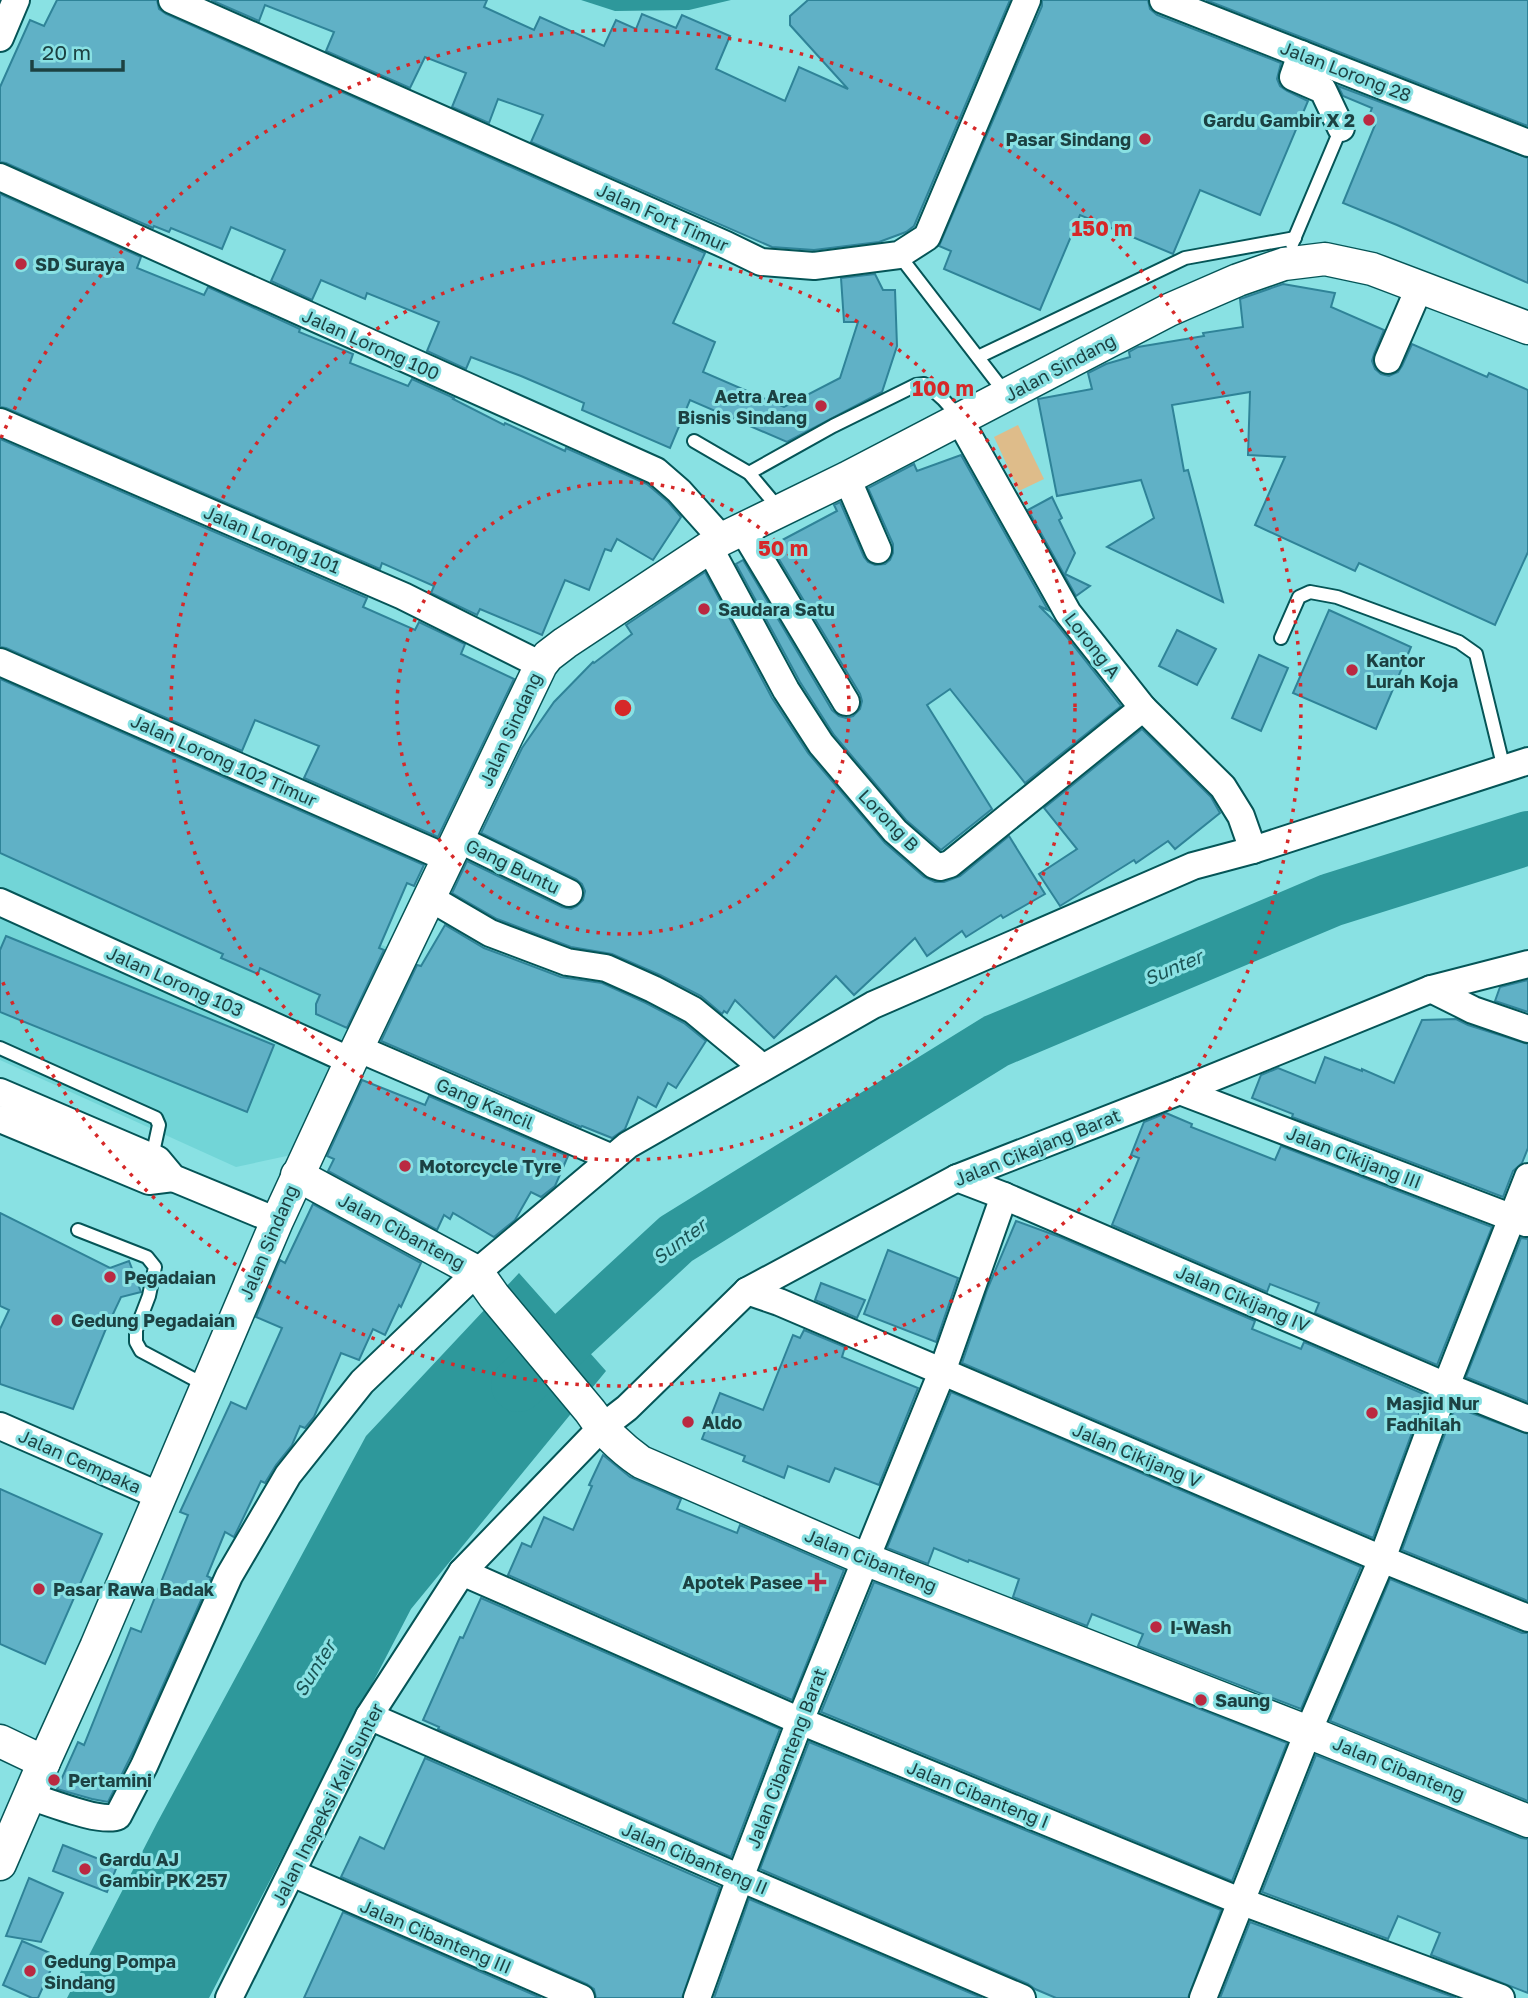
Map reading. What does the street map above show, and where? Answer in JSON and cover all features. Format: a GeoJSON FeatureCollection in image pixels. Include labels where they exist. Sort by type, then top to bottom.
{"type":"FeatureCollection","features":[{"type":"Feature","properties":{"kind":"street"},"geometry":{"type":"LineString","coordinates":[[0,37],[16,0]]}},
{"type":"Feature","properties":{"kind":"street","name":"Jalan Fort Timur"},"geometry":{"type":"LineString","coordinates":[[172,0],[761,262],[814,267],[899,255],[927,237],[1027,0]]}},
{"type":"Feature","properties":{"kind":"street","name":"Jalan Lorong 28"},"geometry":{"type":"LineString","coordinates":[[1163,0],[1528,143]]}},
{"type":"Feature","properties":{"kind":"street"},"geometry":{"type":"LineString","coordinates":[[1301,54],[1293,77],[1323,90],[1342,128]]}},
{"type":"Feature","properties":{"kind":"street","name":"Jalan Lorong 100"},"geometry":{"type":"LineString","coordinates":[[0,177],[656,471],[725,538]]}},
{"type":"Feature","properties":{"kind":"street","name":"Jalan Sindang"},"geometry":{"type":"LineString","coordinates":[[0,1864],[96,1647],[297,1175],[541,665],[548,656],[725,538],[847,478],[1169,310],[1238,280],[1289,251],[1372,269],[1528,328]]}},
{"type":"Feature","properties":{"kind":"street"},"geometry":{"type":"LineString","coordinates":[[1388,360],[1420,286]]}},
{"type":"Feature","properties":{"kind":"street","name":"Lorong A"},"geometry":{"type":"LineString","coordinates":[[959,419],[1068,613],[1143,708],[1223,787],[1241,816],[1253,850]]}},
{"type":"Feature","properties":{"kind":"street","name":"Jalan Lorong 101"},"geometry":{"type":"LineString","coordinates":[[0,422],[403,596],[541,665]]}},
{"type":"Feature","properties":{"kind":"street"},"geometry":{"type":"LineString","coordinates":[[847,478],[878,550]]}},
{"type":"Feature","properties":{"kind":"street"},"geometry":{"type":"LineString","coordinates":[[725,538],[846,702]]}},
{"type":"Feature","properties":{"kind":"street","name":"Lorong B"},"geometry":{"type":"LineString","coordinates":[[725,538],[786,690],[821,744],[895,831],[934,865],[940,867],[950,864],[1143,708]]}},
{"type":"Feature","properties":{"kind":"street","name":"Jalan Lorong 102 Timur"},"geometry":{"type":"LineString","coordinates":[[0,662],[454,849]]}},
{"type":"Feature","properties":{"kind":"street"},"geometry":{"type":"LineString","coordinates":[[29,1796],[100,1818],[113,1819],[118,1816],[144,1766],[229,1576],[288,1475],[362,1382],[485,1284],[628,1145],[873,1005],[1193,866],[1253,850],[1516,765]]}},
{"type":"Feature","properties":{"kind":"street","name":"Gang Buntu"},"geometry":{"type":"LineString","coordinates":[[454,849],[569,894]]}},
{"type":"Feature","properties":{"kind":"street"},"geometry":{"type":"LineString","coordinates":[[430,898],[490,933],[567,962],[606,968],[653,989],[693,1010],[762,1067]]}},
{"type":"Feature","properties":{"kind":"street","name":"Jalan Lorong 103"},"geometry":{"type":"LineString","coordinates":[[0,902],[354,1055]]}},
{"type":"Feature","properties":{"kind":"street","name":"Jalan Cikajang Barat"},"geometry":{"type":"LineString","coordinates":[[596,1420],[627,1408],[747,1291],[957,1178],[1430,989],[1528,964]]}},
{"type":"Feature","properties":{"kind":"street"},"geometry":{"type":"LineString","coordinates":[[1430,989],[1473,1010],[1528,1029]]}},
{"type":"Feature","properties":{"kind":"street","name":"Gang Kancil"},"geometry":{"type":"LineString","coordinates":[[354,1055],[612,1158]]}},
{"type":"Feature","properties":{"kind":"street","name":"Jalan Cikijang III"},"geometry":{"type":"LineString","coordinates":[[1180,1091],[1520,1221]]}},
{"type":"Feature","properties":{"kind":"street"},"geometry":{"type":"LineString","coordinates":[[0,1092],[152,1157],[158,1160],[173,1178],[277,1221]]}},
{"type":"Feature","properties":{"kind":"street"},"geometry":{"type":"LineString","coordinates":[[0,1119],[149,1181],[173,1178]]}},
{"type":"Feature","properties":{"kind":"street","name":"Jalan Cibanteng"},"geometry":{"type":"LineString","coordinates":[[297,1175],[485,1284],[596,1420],[629,1454],[655,1469],[865,1559],[1528,1821]]}},
{"type":"Feature","properties":{"kind":"street"},"geometry":{"type":"LineString","coordinates":[[1203,1998],[1308,1732],[1382,1559],[1446,1386],[1520,1221],[1528,1177]]}},
{"type":"Feature","properties":{"kind":"street","name":"Jalan Cikijang IV"},"geometry":{"type":"LineString","coordinates":[[957,1178],[1528,1419]]}},
{"type":"Feature","properties":{"kind":"street","name":"Jalan Cibanteng Barat"},"geometry":{"type":"LineString","coordinates":[[697,1998],[800,1721],[942,1372],[1004,1196]]}},
{"type":"Feature","properties":{"kind":"street","name":"Jalan Cikijang V"},"geometry":{"type":"LineString","coordinates":[[747,1291],[779,1302],[1382,1559],[1528,1618]]}},
{"type":"Feature","properties":{"kind":"street","name":"Jalan Inspeksi Kali Sunter"},"geometry":{"type":"LineString","coordinates":[[229,1998],[369,1716],[462,1572],[596,1420]]}},
{"type":"Feature","properties":{"kind":"street","name":"Jalan Cempaka"},"geometry":{"type":"LineString","coordinates":[[0,1426],[160,1496]]}},
{"type":"Feature","properties":{"kind":"street","name":"Jalan Cibanteng I"},"geometry":{"type":"LineString","coordinates":[[462,1572],[800,1721],[1240,1901],[1501,1998]]}},
{"type":"Feature","properties":{"kind":"street","name":"Jalan Cibanteng II"},"geometry":{"type":"LineString","coordinates":[[369,1716],[1023,1998]]}},
{"type":"Feature","properties":{"kind":"street"},"geometry":{"type":"LineString","coordinates":[[0,1741],[44,1762]]}},
{"type":"Feature","properties":{"kind":"street","name":"Jalan Cibanteng III"},"geometry":{"type":"LineString","coordinates":[[292,1873],[581,1998]]}},
{"type":"Feature","properties":{"kind":"lane"},"geometry":{"type":"LineString","coordinates":[[978,357],[1185,258],[1289,251],[1342,128]]}},
{"type":"Feature","properties":{"kind":"lane"},"geometry":{"type":"LineString","coordinates":[[899,255],[1006,394]]}},
{"type":"Feature","properties":{"kind":"lane"},"geometry":{"type":"LineString","coordinates":[[749,472],[916,385],[924,384],[933,390],[959,419]]}},
{"type":"Feature","properties":{"kind":"lane"},"geometry":{"type":"LineString","coordinates":[[694,441],[749,472],[782,511]]}},
{"type":"Feature","properties":{"kind":"lane"},"geometry":{"type":"LineString","coordinates":[[1281,638],[1299,597],[1310,592],[1337,597],[1459,642],[1476,654],[1516,765]]}},
{"type":"Feature","properties":{"kind":"lane"},"geometry":{"type":"LineString","coordinates":[[0,1048],[156,1118],[159,1125],[152,1157]]}},
{"type":"Feature","properties":{"kind":"lane"},"geometry":{"type":"LineString","coordinates":[[78,1230],[148,1257],[155,1267],[154,1281],[136,1330],[136,1342],[141,1351],[207,1385]]}},
{"type":"Feature","properties":{"kind":"shaded area"},"geometry":{"type":"Polygon","coordinates":[[[1018,425],[1044,479],[1019,491],[994,437],[1018,425]]]}},
{"type":"Feature","properties":{"kind":"shaded area"},"geometry":{"type":"Polygon","coordinates":[[[0,774],[391,949],[296,1154],[236,1167],[0,1060],[0,774]]]}},
{"type":"Feature","properties":{"kind":"water"},"geometry":{"type":"Polygon","coordinates":[[[581,0],[731,0],[689,10],[615,11],[581,0]]]}},
{"type":"Feature","properties":{"kind":"water"},"geometry":{"type":"Polygon","coordinates":[[[519,1273],[606,1371],[411,1609],[209,1998],[67,1998],[157,1823],[366,1436],[519,1273]]]}},
{"type":"Feature","properties":{"kind":"building"},"geometry":{"type":"Polygon","coordinates":[[[57,0],[157,0],[159,9],[166,14],[705,253],[673,323],[715,342],[703,372],[784,407],[840,378],[858,322],[844,322],[841,278],[875,274],[883,290],[895,290],[897,346],[882,392],[787,442],[690,400],[670,448],[582,410],[584,403],[521,376],[471,357],[466,369],[427,351],[439,322],[367,293],[365,299],[321,280],[312,300],[271,281],[285,250],[231,227],[222,249],[171,228],[169,232],[154,226],[153,228],[0,162],[0,87],[30,20],[44,26],[57,0]]]}},
{"type":"Feature","properties":{"kind":"building"},"geometry":{"type":"Polygon","coordinates":[[[211,0],[487,0],[484,7],[534,30],[540,17],[604,46],[616,20],[636,29],[642,14],[676,28],[682,15],[730,36],[716,69],[785,101],[799,67],[848,89],[790,25],[790,16],[808,0],[1010,0],[914,226],[906,232],[879,242],[814,250],[772,247],[531,142],[543,115],[498,99],[489,123],[452,107],[466,73],[425,57],[410,88],[326,51],[334,32],[265,5],[259,21],[211,0]]]}},
{"type":"Feature","properties":{"kind":"building","name":"Pasar Sindang"},"geometry":{"type":"Polygon","coordinates":[[[1042,0],[1148,0],[1150,9],[1157,15],[1281,63],[1277,79],[1280,86],[1308,101],[1260,215],[1200,190],[1173,254],[1080,215],[1040,310],[944,269],[951,251],[939,246],[1042,6],[1042,0]]]}},
{"type":"Feature","properties":{"kind":"building"},"geometry":{"type":"Polygon","coordinates":[[[1206,0],[1528,0],[1528,126],[1306,39],[1206,0]]]}},
{"type":"Feature","properties":{"kind":"building"},"geometry":{"type":"Polygon","coordinates":[[[1338,86],[1528,158],[1528,283],[1343,203],[1375,125],[1367,121],[1372,108],[1343,96],[1338,86]]]}},
{"type":"Feature","properties":{"kind":"building"},"geometry":{"type":"Polygon","coordinates":[[[0,194],[141,257],[137,268],[204,295],[208,287],[300,329],[299,332],[353,354],[350,363],[408,386],[412,379],[504,425],[505,423],[565,451],[566,448],[647,484],[681,517],[653,560],[617,539],[611,551],[605,549],[589,590],[565,580],[542,635],[480,609],[477,615],[431,593],[434,586],[382,563],[380,569],[0,407],[0,194]]]}},
{"type":"Feature","properties":{"kind":"building"},"geometry":{"type":"Polygon","coordinates":[[[1283,284],[1335,293],[1331,307],[1384,330],[1372,361],[1381,374],[1389,376],[1398,372],[1412,344],[1487,377],[1489,373],[1528,390],[1528,552],[1495,625],[1359,563],[1355,571],[1255,525],[1285,457],[1248,455],[1250,392],[1172,405],[1184,471],[1188,470],[1223,602],[1107,547],[1154,518],[1141,480],[1057,496],[1038,399],[1092,389],[1088,373],[1130,357],[1129,352],[1138,347],[1243,327],[1240,299],[1283,284]]]}},
{"type":"Feature","properties":{"kind":"building"},"geometry":{"type":"Polygon","coordinates":[[[0,439],[367,598],[363,607],[415,630],[419,622],[465,644],[461,654],[514,679],[438,837],[304,778],[319,746],[255,720],[242,751],[0,647],[0,439]]]}},
{"type":"Feature","properties":{"kind":"building"},"geometry":{"type":"Polygon","coordinates":[[[961,455],[1048,610],[1039,606],[1055,622],[1121,706],[1025,783],[950,689],[927,705],[992,809],[941,850],[906,820],[834,735],[800,682],[736,564],[743,560],[832,710],[846,718],[853,716],[860,709],[860,694],[771,546],[837,511],[834,505],[840,502],[864,557],[875,565],[885,564],[893,553],[893,544],[868,488],[914,464],[917,471],[961,455]]]}},
{"type":"Feature","properties":{"kind":"building"},"geometry":{"type":"Polygon","coordinates":[[[1052,497],[1062,518],[1059,520],[1075,553],[1065,574],[1090,586],[1076,596],[1028,510],[1052,497]]]}},
{"type":"Feature","properties":{"kind":"building"},"geometry":{"type":"Polygon","coordinates":[[[705,572],[772,698],[808,753],[885,843],[924,877],[935,882],[944,882],[960,876],[1009,836],[1045,894],[1003,918],[1001,915],[966,937],[962,931],[927,956],[915,938],[854,995],[836,976],[774,1038],[735,1000],[727,1013],[724,1011],[722,1014],[701,996],[660,975],[612,954],[571,947],[497,919],[452,893],[467,861],[562,907],[571,909],[583,900],[585,891],[576,879],[481,833],[522,748],[554,702],[593,662],[632,634],[626,625],[705,572]]]}},
{"type":"Feature","properties":{"kind":"building","name":"Kantor Lurah Koja"},"geometry":{"type":"Polygon","coordinates":[[[1329,610],[1411,647],[1376,729],[1293,693],[1329,610]]]}},
{"type":"Feature","properties":{"kind":"building"},"geometry":{"type":"Polygon","coordinates":[[[1177,630],[1216,649],[1197,685],[1159,666],[1177,630]]]}},
{"type":"Feature","properties":{"kind":"building"},"geometry":{"type":"Polygon","coordinates":[[[1259,655],[1288,668],[1261,731],[1232,718],[1259,655]]]}},
{"type":"Feature","properties":{"kind":"building"},"geometry":{"type":"Polygon","coordinates":[[[0,679],[424,865],[414,886],[407,883],[379,948],[384,950],[347,1028],[316,1014],[320,995],[260,968],[258,974],[221,958],[223,954],[0,853],[0,679]]]}},
{"type":"Feature","properties":{"kind":"building"},"geometry":{"type":"Polygon","coordinates":[[[1142,729],[1211,797],[1220,813],[1175,849],[1168,841],[1136,863],[1134,860],[1060,906],[1039,874],[1077,849],[1044,808],[1142,729]]]}},
{"type":"Feature","properties":{"kind":"building"},"geometry":{"type":"Polygon","coordinates":[[[445,925],[484,948],[561,977],[602,983],[684,1023],[706,1041],[676,1088],[668,1083],[656,1107],[638,1097],[625,1129],[612,1138],[381,1041],[417,965],[421,966],[445,925]]]}},
{"type":"Feature","properties":{"kind":"building"},"geometry":{"type":"Polygon","coordinates":[[[6,936],[274,1045],[247,1112],[0,1012],[0,950],[6,936]]]}},
{"type":"Feature","properties":{"kind":"building"},"geometry":{"type":"Polygon","coordinates":[[[1528,980],[1528,1012],[1495,1001],[1500,987],[1528,980]]]}},
{"type":"Feature","properties":{"kind":"building"},"geometry":{"type":"Polygon","coordinates":[[[1456,1019],[1528,1044],[1528,1148],[1522,1163],[1513,1171],[1503,1197],[1292,1117],[1293,1114],[1252,1098],[1261,1075],[1278,1068],[1315,1083],[1325,1057],[1394,1083],[1422,1020],[1456,1019]]]}},
{"type":"Feature","properties":{"kind":"building"},"geometry":{"type":"Polygon","coordinates":[[[362,1080],[425,1105],[429,1096],[568,1156],[555,1186],[541,1197],[531,1192],[515,1220],[494,1237],[453,1213],[450,1219],[444,1215],[437,1230],[328,1171],[334,1159],[327,1156],[362,1080]]]}},
{"type":"Feature","properties":{"kind":"building"},"geometry":{"type":"Polygon","coordinates":[[[1166,1113],[1192,1124],[1191,1127],[1275,1160],[1281,1146],[1492,1227],[1437,1365],[1315,1313],[1319,1303],[1270,1284],[1267,1292],[1112,1225],[1139,1158],[1131,1155],[1144,1122],[1166,1113]]]}},
{"type":"Feature","properties":{"kind":"building"},"geometry":{"type":"Polygon","coordinates":[[[313,1204],[421,1263],[385,1335],[373,1329],[359,1360],[341,1353],[314,1417],[305,1428],[300,1426],[292,1445],[265,1483],[261,1481],[234,1537],[225,1532],[207,1576],[211,1578],[108,1802],[57,1789],[78,1742],[84,1745],[131,1628],[141,1632],[188,1515],[180,1512],[231,1402],[246,1409],[282,1328],[256,1317],[280,1260],[285,1263],[313,1204]]]}},
{"type":"Feature","properties":{"kind":"building","name":"Gedung Pegadaian"},"geometry":{"type":"Polygon","coordinates":[[[0,1213],[110,1268],[129,1261],[141,1292],[121,1297],[73,1409],[0,1384],[0,1329],[9,1310],[0,1306],[0,1213]]]}},
{"type":"Feature","properties":{"kind":"building"},"geometry":{"type":"Polygon","coordinates":[[[1016,1221],[1060,1237],[1255,1321],[1252,1329],[1301,1349],[1304,1342],[1426,1395],[1373,1538],[962,1363],[987,1290],[1016,1221]]]}},
{"type":"Feature","properties":{"kind":"building"},"geometry":{"type":"Polygon","coordinates":[[[1521,1238],[1528,1239],[1528,1402],[1466,1377],[1521,1238]]]}},
{"type":"Feature","properties":{"kind":"building"},"geometry":{"type":"Polygon","coordinates":[[[888,1250],[958,1278],[936,1342],[864,1314],[888,1250]]]}},
{"type":"Feature","properties":{"kind":"building"},"geometry":{"type":"Polygon","coordinates":[[[821,1283],[865,1300],[857,1318],[815,1300],[821,1283]]]}},
{"type":"Feature","properties":{"kind":"building"},"geometry":{"type":"Polygon","coordinates":[[[804,1330],[845,1347],[842,1357],[918,1388],[879,1485],[835,1468],[829,1482],[788,1466],[784,1478],[743,1461],[745,1456],[702,1439],[720,1393],[763,1410],[793,1335],[800,1338],[804,1330]]]}},
{"type":"Feature","properties":{"kind":"building"},"geometry":{"type":"Polygon","coordinates":[[[951,1392],[1361,1567],[1301,1709],[1138,1646],[1143,1634],[1092,1614],[1087,1626],[1013,1597],[1019,1579],[934,1548],[928,1564],[887,1548],[951,1392]]]}},
{"type":"Feature","properties":{"kind":"building"},"geometry":{"type":"Polygon","coordinates":[[[1455,1407],[1528,1434],[1528,1601],[1402,1550],[1455,1407]]]}},
{"type":"Feature","properties":{"kind":"building"},"geometry":{"type":"Polygon","coordinates":[[[603,1455],[630,1477],[681,1499],[677,1509],[737,1533],[740,1525],[844,1570],[792,1700],[508,1575],[522,1543],[531,1547],[544,1517],[573,1530],[603,1455]]]}},
{"type":"Feature","properties":{"kind":"building","name":"Pasar Rawa Badak"},"geometry":{"type":"Polygon","coordinates":[[[0,1489],[102,1534],[45,1664],[0,1644],[0,1489]]]}},
{"type":"Feature","properties":{"kind":"building"},"geometry":{"type":"Polygon","coordinates":[[[1390,1579],[1522,1633],[1528,1633],[1528,1801],[1330,1721],[1390,1579]]]}},
{"type":"Feature","properties":{"kind":"building"},"geometry":{"type":"Polygon","coordinates":[[[874,1582],[1287,1743],[1232,1881],[821,1712],[874,1582]]]}},
{"type":"Feature","properties":{"kind":"building"},"geometry":{"type":"Polygon","coordinates":[[[481,1598],[780,1729],[731,1857],[438,1729],[439,1727],[423,1720],[460,1637],[463,1638],[481,1598]]]}},
{"type":"Feature","properties":{"kind":"building"},"geometry":{"type":"Polygon","coordinates":[[[809,1742],[1221,1910],[1188,1998],[1056,1998],[760,1869],[809,1742]]]}},
{"type":"Feature","properties":{"kind":"building"},"geometry":{"type":"Polygon","coordinates":[[[1316,1755],[1528,1839],[1528,1993],[1431,1955],[1440,1933],[1398,1916],[1388,1939],[1262,1892],[1316,1755]]]}},
{"type":"Feature","properties":{"kind":"building"},"geometry":{"type":"Polygon","coordinates":[[[425,1758],[720,1887],[682,1998],[596,1998],[594,1989],[587,1984],[341,1877],[360,1837],[384,1849],[425,1758]]]}},
{"type":"Feature","properties":{"kind":"building","name":"Gardu AJ Gambir PK 257"},"geometry":{"type":"Polygon","coordinates":[[[63,1845],[117,1866],[107,1892],[53,1871],[63,1845]]]}},
{"type":"Feature","properties":{"kind":"building"},"geometry":{"type":"Polygon","coordinates":[[[29,1878],[63,1893],[41,1942],[6,1936],[29,1878]]]}},
{"type":"Feature","properties":{"kind":"building"},"geometry":{"type":"Polygon","coordinates":[[[749,1899],[982,1998],[714,1998],[749,1899]]]}},
{"type":"Feature","properties":{"kind":"building"},"geometry":{"type":"Polygon","coordinates":[[[343,1912],[541,1998],[304,1998],[343,1912]]]}},
{"type":"Feature","properties":{"kind":"building"},"geometry":{"type":"Polygon","coordinates":[[[1250,1922],[1456,1998],[1220,1998],[1250,1922]]]}},
{"type":"Feature","properties":{"kind":"building","name":"Gedung Pompa Sindang"},"geometry":{"type":"Polygon","coordinates":[[[22,1941],[57,1956],[38,1998],[3,1985],[22,1941]]]}},
{"type":"Feature","properties":{"kind":"waterway","name":"Sunter"},"geometry":{"type":"LineString","coordinates":[[518,1385],[676,1239],[996,1041],[1331,900],[1528,838]]}},
{"type":"Feature","properties":{"kind":"place","name":"Gardu Gambir X 2"},"geometry":{"type":"Point","coordinates":[1369,120]}},
{"type":"Feature","properties":{"kind":"place","name":"Pasar Sindang"},"geometry":{"type":"Point","coordinates":[1145,139]}},
{"type":"Feature","properties":{"kind":"place","name":"SD Suraya"},"geometry":{"type":"Point","coordinates":[21,264]}},
{"type":"Feature","properties":{"kind":"place","name":"Aetra Area Bisnis Sindang"},"geometry":{"type":"Point","coordinates":[821,406]}},
{"type":"Feature","properties":{"kind":"place","name":"Saudara Satu"},"geometry":{"type":"Point","coordinates":[704,609]}},
{"type":"Feature","properties":{"kind":"place","name":"Kantor Lurah Koja"},"geometry":{"type":"Point","coordinates":[1352,670]}},
{"type":"Feature","properties":{"kind":"place","name":"Motorcycle Tyre"},"geometry":{"type":"Point","coordinates":[405,1166]}},
{"type":"Feature","properties":{"kind":"place","name":"Pegadaian"},"geometry":{"type":"Point","coordinates":[110,1277]}},
{"type":"Feature","properties":{"kind":"place","name":"Gedung Pegadaian"},"geometry":{"type":"Point","coordinates":[57,1320]}},
{"type":"Feature","properties":{"kind":"place","name":"Masjid Nur Fadhilah"},"geometry":{"type":"Point","coordinates":[1372,1413]}},
{"type":"Feature","properties":{"kind":"place","name":"Aldo"},"geometry":{"type":"Point","coordinates":[688,1422]}},
{"type":"Feature","properties":{"kind":"place","name":"Apotek Pasee"},"geometry":{"type":"Point","coordinates":[817,1582]}},
{"type":"Feature","properties":{"kind":"place","name":"Pasar Rawa Badak"},"geometry":{"type":"Point","coordinates":[39,1589]}},
{"type":"Feature","properties":{"kind":"place","name":"I-Wash"},"geometry":{"type":"Point","coordinates":[1156,1627]}},
{"type":"Feature","properties":{"kind":"place","name":"Saung"},"geometry":{"type":"Point","coordinates":[1201,1700]}},
{"type":"Feature","properties":{"kind":"place","name":"Pertamini"},"geometry":{"type":"Point","coordinates":[54,1780]}},
{"type":"Feature","properties":{"kind":"place","name":"Gardu AJ Gambir PK 257"},"geometry":{"type":"Point","coordinates":[85,1869]}},
{"type":"Feature","properties":{"kind":"place","name":"Gedung Pompa Sindang"},"geometry":{"type":"Point","coordinates":[30,1971]}}]}
